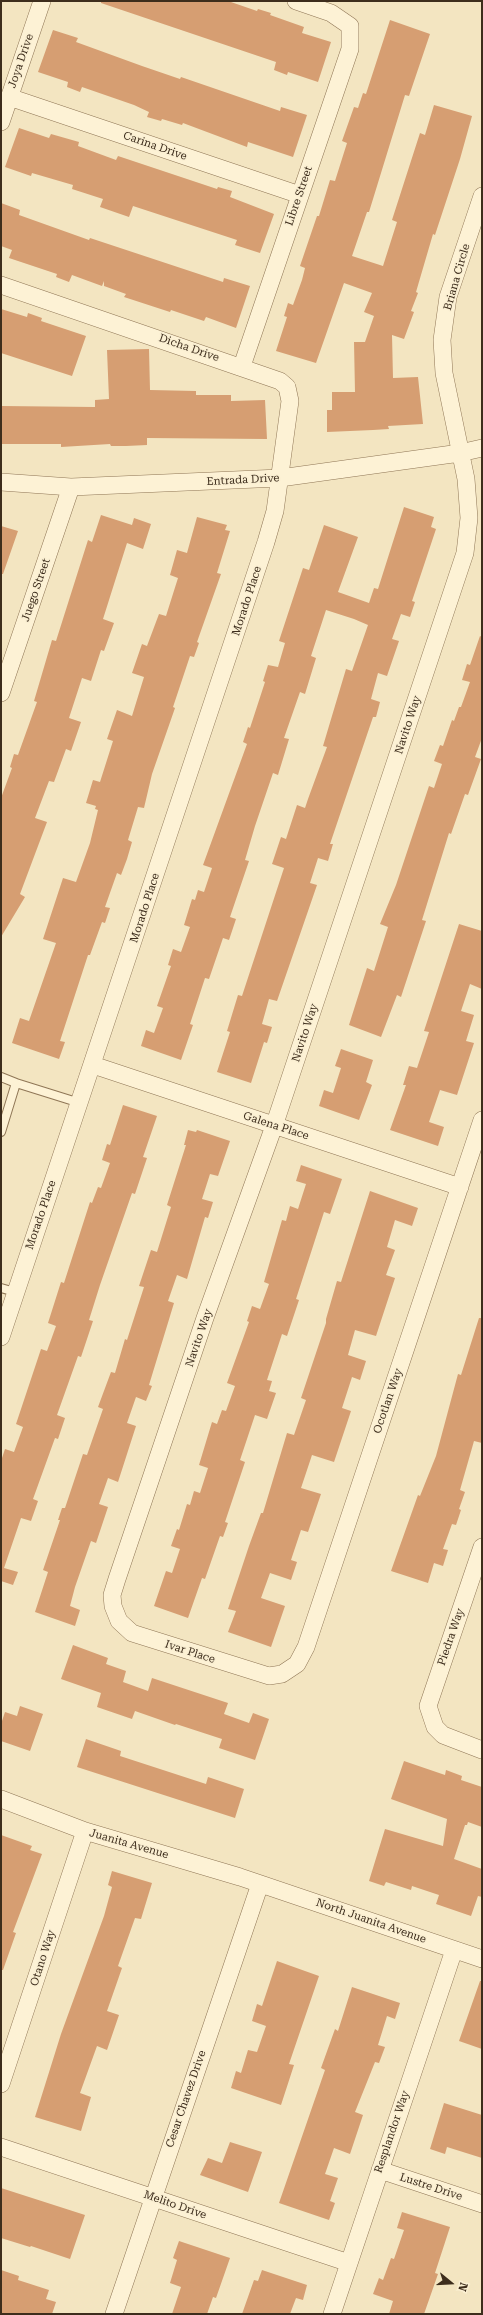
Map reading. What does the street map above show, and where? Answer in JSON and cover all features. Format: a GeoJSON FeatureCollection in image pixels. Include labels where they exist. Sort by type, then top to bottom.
{"type":"FeatureCollection","features":[{"type":"Feature","properties":{"kind":"street","name":"Joya Drive"},"geometry":{"type":"LineString","coordinates":[[1,122],[42,1]]}},
{"type":"Feature","properties":{"kind":"street","name":"Libre Street"},"geometry":{"type":"LineString","coordinates":[[242,366],[350,49],[350,26],[331,13],[296,1]]}},
{"type":"Feature","properties":{"kind":"street","name":"Carina Drive"},"geometry":{"type":"LineString","coordinates":[[9,97],[300,194]]}},
{"type":"Feature","properties":{"kind":"street","name":"Briana Circle"},"geometry":{"type":"LineString","coordinates":[[460,454],[444,373],[442,340],[448,297],[482,196]]}},
{"type":"Feature","properties":{"kind":"street","name":"Dicha Drive"},"geometry":{"type":"LineString","coordinates":[[1,285],[280,380],[287,388],[290,400],[280,478]]}},
{"type":"Feature","properties":{"kind":"street","name":"Entrada Drive"},"geometry":{"type":"LineString","coordinates":[[1,482],[71,487],[280,478],[460,454],[482,448]]}},
{"type":"Feature","properties":{"kind":"street","name":"Navito Way"},"geometry":{"type":"LineString","coordinates":[[113,1606],[112,1595],[124,1557],[205,1318],[274,1126],[465,553],[469,518],[466,479],[460,454]]}},
{"type":"Feature","properties":{"kind":"street","name":"Morado Place"},"geometry":{"type":"LineString","coordinates":[[1,1336],[8,1290],[80,1103],[93,1065],[266,542],[275,510],[280,478]]}},
{"type":"Feature","properties":{"kind":"street","name":"Juego Street"},"geometry":{"type":"LineString","coordinates":[[1,693],[71,487]]}},
{"type":"Feature","properties":{"kind":"street","name":"Galena Place"},"geometry":{"type":"LineString","coordinates":[[93,1065],[460,1187]]}},
{"type":"Feature","properties":{"kind":"street","name":"Ocotlan Way"},"geometry":{"type":"LineString","coordinates":[[282,1674],[297,1664],[306,1648],[482,1120]]}},
{"type":"Feature","properties":{"kind":"street","name":"Piedra Way"},"geometry":{"type":"LineString","coordinates":[[482,1547],[428,1706],[436,1727],[450,1739],[482,1750]]}},
{"type":"Feature","properties":{"kind":"street","name":"Ivar Place"},"geometry":{"type":"LineString","coordinates":[[113,1606],[119,1621],[132,1633],[258,1674],[269,1676],[282,1674]]}},
{"type":"Feature","properties":{"kind":"street","name":"Juanita Avenue"},"geometry":{"type":"LineString","coordinates":[[1,1799],[86,1831],[260,1884]]}},
{"type":"Feature","properties":{"kind":"street","name":"Otano Way"},"geometry":{"type":"LineString","coordinates":[[1,2084],[86,1831]]}},
{"type":"Feature","properties":{"kind":"street","name":"North Juanita Avenue"},"geometry":{"type":"LineString","coordinates":[[260,1884],[482,1959]]}},
{"type":"Feature","properties":{"kind":"street","name":"Cesar Chavez Drive"},"geometry":{"type":"LineString","coordinates":[[114,2314],[260,1884]]}},
{"type":"Feature","properties":{"kind":"street","name":"Resplandor Way"},"geometry":{"type":"LineString","coordinates":[[332,2314],[454,1950]]}},
{"type":"Feature","properties":{"kind":"street","name":"Melito Drive"},"geometry":{"type":"LineString","coordinates":[[1,2146],[348,2263]]}},
{"type":"Feature","properties":{"kind":"street","name":"Lustre Drive"},"geometry":{"type":"LineString","coordinates":[[380,2170],[482,2204]]}},
{"type":"Feature","properties":{"kind":"lane"},"geometry":{"type":"LineString","coordinates":[[1,1077],[80,1103]]}},
{"type":"Feature","properties":{"kind":"lane"},"geometry":{"type":"LineString","coordinates":[[1,1132],[16,1083]]}},
{"type":"Feature","properties":{"kind":"building"},"geometry":{"type":"Polygon","coordinates":[[[101,1],[228,1],[257,11],[258,9],[271,13],[270,15],[304,27],[302,33],[331,42],[318,82],[288,72],[287,75],[274,70],[276,62],[101,3],[101,1]]]}},
{"type":"Feature","properties":{"kind":"building"},"geometry":{"type":"Polygon","coordinates":[[[390,20],[430,34],[409,96],[405,95],[369,212],[367,212],[352,256],[383,266],[397,222],[392,220],[420,133],[425,135],[434,105],[472,116],[460,159],[435,235],[433,234],[416,292],[418,293],[411,311],[414,312],[404,339],[392,335],[393,378],[418,377],[423,424],[388,426],[389,429],[327,432],[327,410],[332,410],[332,392],[355,392],[354,342],[365,342],[374,316],[364,312],[372,293],[344,283],[316,363],[276,351],[287,317],[284,316],[288,303],[293,305],[302,280],[305,268],[300,266],[317,216],[319,216],[330,180],[335,181],[347,143],[342,141],[354,107],[358,108],[363,93],[366,94],[390,20]]]}},
{"type":"Feature","properties":{"kind":"building"},"geometry":{"type":"Polygon","coordinates":[[[53,30],[78,38],[76,42],[180,79],[181,77],[280,111],[281,107],[307,115],[293,157],[248,142],[247,147],[183,123],[182,125],[162,119],[161,121],[147,117],[149,112],[134,105],[82,87],[80,92],[67,87],[68,82],[38,72],[53,30]]]}},
{"type":"Feature","properties":{"kind":"building"},"geometry":{"type":"Polygon","coordinates":[[[19,128],[49,138],[51,134],[79,142],[78,146],[116,160],[118,156],[217,189],[218,187],[232,191],[230,197],[274,214],[260,253],[235,245],[237,240],[133,206],[129,217],[100,207],[103,199],[72,189],[73,185],[32,173],[31,176],[5,167],[19,128]]]}},
{"type":"Feature","properties":{"kind":"building"},"geometry":{"type":"Polygon","coordinates":[[[1,203],[20,210],[19,215],[89,240],[90,238],[223,282],[224,278],[250,286],[236,328],[206,317],[204,321],[124,297],[126,294],[104,286],[104,281],[102,286],[72,275],[69,282],[56,277],[57,274],[9,258],[12,250],[1,246],[1,203]]]}},
{"type":"Feature","properties":{"kind":"building"},"geometry":{"type":"Polygon","coordinates":[[[1,309],[27,317],[28,313],[42,318],[41,321],[86,336],[72,376],[1,353],[1,309]]]}},
{"type":"Feature","properties":{"kind":"building"},"geometry":{"type":"Polygon","coordinates":[[[149,349],[150,390],[196,391],[196,395],[231,395],[231,401],[265,400],[267,439],[147,438],[147,445],[126,446],[111,446],[110,444],[61,447],[61,444],[1,444],[1,406],[95,407],[95,400],[109,399],[107,350],[149,349]]]}},
{"type":"Feature","properties":{"kind":"building"},"geometry":{"type":"Polygon","coordinates":[[[404,507],[434,517],[431,527],[436,529],[412,601],[415,602],[410,617],[401,614],[392,639],[399,641],[387,676],[378,673],[371,699],[380,702],[376,717],[373,717],[330,844],[333,844],[328,861],[318,858],[310,883],[317,885],[277,1001],[269,999],[262,1024],[272,1027],[267,1043],[264,1042],[251,1083],[217,1072],[230,1032],[227,1031],[238,995],[242,996],[284,868],[272,864],[281,837],[286,839],[297,805],[305,808],[327,747],[323,746],[346,669],[352,671],[368,625],[354,619],[326,610],[311,656],[316,658],[305,694],[300,692],[284,738],[289,739],[278,775],[273,773],[245,860],[249,861],[230,917],[236,919],[229,940],[223,938],[209,979],[205,978],[190,1024],[193,1025],[181,1060],[141,1046],[146,1030],[154,1033],[163,1008],[157,1006],[171,966],[168,965],[173,949],[181,952],[190,927],[184,925],[192,899],[195,900],[198,890],[204,892],[212,868],[203,865],[247,744],[243,742],[248,727],[250,728],[265,682],[263,681],[268,665],[278,667],[285,643],[279,641],[303,568],[309,570],[324,525],[358,537],[338,592],[369,603],[374,588],[378,589],[404,507]]]}},
{"type":"Feature","properties":{"kind":"building"},"geometry":{"type":"Polygon","coordinates":[[[101,515],[132,525],[134,518],[151,524],[143,549],[127,543],[103,619],[114,623],[104,651],[101,650],[91,681],[82,678],[69,718],[81,722],[71,751],[66,749],[54,782],[49,781],[35,818],[47,822],[20,894],[25,897],[1,937],[1,798],[12,768],[10,767],[14,754],[18,755],[37,702],[34,701],[52,640],[56,641],[88,540],[92,542],[101,515]]]}},
{"type":"Feature","properties":{"kind":"building"},"geometry":{"type":"Polygon","coordinates":[[[197,517],[227,525],[225,530],[230,531],[217,573],[221,574],[197,642],[199,643],[194,657],[190,656],[173,707],[175,708],[152,774],[144,808],[138,807],[128,840],[132,842],[127,859],[121,875],[117,873],[105,907],[110,908],[105,923],[102,922],[90,955],[88,955],[60,1041],[65,1042],[59,1059],[12,1043],[20,1018],[29,1021],[56,943],[43,939],[63,878],[76,882],[90,843],[98,810],[95,809],[96,806],[86,803],[93,780],[100,782],[113,741],[107,739],[117,710],[132,716],[144,677],[132,673],[142,644],[147,646],[159,614],[166,616],[178,578],[170,575],[177,550],[187,553],[197,517]]]}},
{"type":"Feature","properties":{"kind":"building"},"geometry":{"type":"Polygon","coordinates":[[[1,526],[18,531],[3,574],[1,574],[1,526]]]}},
{"type":"Feature","properties":{"kind":"building"},"geometry":{"type":"Polygon","coordinates":[[[480,636],[482,637],[482,738],[475,757],[481,759],[468,795],[465,794],[451,834],[449,833],[422,920],[426,921],[401,997],[397,995],[381,1037],[349,1025],[367,968],[374,971],[388,927],[380,924],[396,885],[429,786],[434,788],[442,764],[434,761],[440,745],[443,746],[452,720],[454,721],[459,707],[461,707],[470,682],[462,680],[467,664],[470,665],[480,636]]]}},
{"type":"Feature","properties":{"kind":"building"},"geometry":{"type":"Polygon","coordinates":[[[459,924],[482,931],[482,989],[470,984],[461,1011],[474,1015],[466,1041],[474,1043],[457,1095],[440,1090],[429,1122],[444,1127],[438,1146],[390,1130],[406,1085],[403,1085],[409,1066],[417,1068],[429,1032],[424,1031],[459,924]]]}},
{"type":"Feature","properties":{"kind":"building"},"geometry":{"type":"Polygon","coordinates":[[[341,1049],[373,1060],[366,1082],[372,1085],[359,1120],[319,1106],[324,1090],[333,1093],[341,1068],[335,1066],[341,1049]]]}},
{"type":"Feature","properties":{"kind":"building"},"geometry":{"type":"Polygon","coordinates":[[[123,1105],[157,1116],[143,1157],[147,1158],[135,1194],[132,1193],[100,1285],[89,1320],[93,1321],[81,1357],[78,1356],[57,1415],[65,1418],[58,1439],[55,1438],[33,1499],[38,1501],[31,1521],[21,1518],[4,1568],[18,1572],[13,1585],[1,1581],[1,1461],[5,1449],[14,1452],[23,1427],[16,1424],[41,1349],[47,1351],[56,1326],[48,1323],[61,1282],[64,1283],[90,1202],[92,1203],[98,1187],[101,1188],[110,1163],[102,1160],[107,1144],[110,1145],[123,1105]]]}},
{"type":"Feature","properties":{"kind":"building"},"geometry":{"type":"Polygon","coordinates":[[[188,1130],[196,1132],[197,1130],[230,1141],[218,1176],[210,1174],[202,1199],[213,1202],[208,1218],[205,1217],[187,1279],[177,1275],[168,1301],[174,1303],[149,1385],[152,1386],[146,1401],[136,1397],[127,1423],[136,1426],[118,1482],[108,1478],[99,1504],[108,1507],[96,1543],[91,1541],[75,1587],[70,1606],[80,1610],[75,1626],[35,1612],[48,1572],[43,1570],[60,1520],[58,1520],[62,1508],[65,1508],[83,1454],[87,1455],[103,1409],[98,1407],[111,1372],[115,1373],[125,1339],[127,1340],[144,1287],[139,1286],[151,1250],[157,1252],[171,1207],[167,1205],[186,1145],[184,1145],[188,1130]]]}},
{"type":"Feature","properties":{"kind":"building"},"geometry":{"type":"Polygon","coordinates":[[[301,1165],[342,1179],[330,1214],[324,1212],[296,1299],[299,1300],[287,1336],[282,1334],[267,1380],[272,1381],[269,1391],[276,1393],[267,1419],[255,1415],[240,1460],[245,1462],[225,1522],[228,1523],[223,1537],[220,1536],[205,1579],[202,1578],[188,1618],[154,1606],[166,1571],[172,1573],[180,1549],[171,1546],[177,1529],[179,1530],[187,1504],[190,1505],[194,1491],[200,1493],[208,1468],[199,1465],[212,1422],[217,1424],[222,1410],[226,1411],[235,1386],[227,1383],[249,1322],[247,1321],[252,1306],[260,1309],[269,1284],[264,1282],[282,1220],[286,1221],[290,1206],[298,1209],[306,1184],[296,1181],[301,1165]]]}},
{"type":"Feature","properties":{"kind":"building"},"geometry":{"type":"Polygon","coordinates":[[[370,1191],[418,1208],[412,1226],[395,1220],[387,1247],[395,1250],[386,1275],[395,1278],[376,1336],[355,1330],[348,1355],[366,1361],[360,1380],[352,1377],[342,1408],[351,1411],[334,1462],[312,1455],[301,1488],[321,1494],[308,1532],[301,1530],[291,1560],[297,1562],[291,1580],[270,1573],[261,1598],[285,1606],[271,1647],[228,1632],[236,1611],[228,1609],[261,1513],[263,1513],[287,1433],[294,1435],[306,1400],[301,1398],[326,1323],[337,1281],[341,1282],[370,1191]]]}},
{"type":"Feature","properties":{"kind":"building"},"geometry":{"type":"Polygon","coordinates":[[[479,1318],[482,1318],[482,1443],[474,1441],[460,1490],[465,1492],[459,1509],[461,1510],[456,1525],[452,1524],[443,1549],[448,1550],[443,1566],[434,1563],[428,1583],[391,1571],[418,1495],[420,1496],[436,1456],[458,1374],[461,1375],[479,1318]]]}},
{"type":"Feature","properties":{"kind":"building"},"geometry":{"type":"Polygon","coordinates":[[[73,1645],[108,1658],[106,1664],[126,1671],[123,1682],[148,1691],[152,1678],[228,1703],[224,1714],[249,1723],[253,1713],[269,1719],[255,1760],[219,1748],[222,1739],[135,1711],[132,1719],[97,1707],[101,1693],[61,1679],[73,1645]]]}},
{"type":"Feature","properties":{"kind":"building"},"geometry":{"type":"Polygon","coordinates":[[[20,1706],[43,1714],[30,1751],[1,1741],[1,1724],[5,1712],[17,1716],[20,1706]]]}},
{"type":"Feature","properties":{"kind":"building"},"geometry":{"type":"Polygon","coordinates":[[[86,1739],[121,1751],[120,1756],[206,1784],[208,1777],[244,1789],[235,1818],[77,1767],[86,1739]]]}},
{"type":"Feature","properties":{"kind":"building"},"geometry":{"type":"Polygon","coordinates":[[[404,1761],[445,1775],[446,1770],[462,1776],[461,1780],[482,1787],[482,1827],[468,1822],[467,1825],[465,1825],[454,1859],[482,1869],[482,1897],[478,1896],[471,1916],[436,1904],[439,1895],[412,1886],[411,1890],[386,1882],[384,1886],[369,1881],[385,1829],[443,1846],[447,1819],[391,1799],[404,1761]]]}},
{"type":"Feature","properties":{"kind":"building"},"geometry":{"type":"Polygon","coordinates":[[[1,1835],[32,1846],[30,1850],[42,1854],[13,1932],[16,1933],[3,1970],[1,1970],[1,1835]]]}},
{"type":"Feature","properties":{"kind":"building"},"geometry":{"type":"Polygon","coordinates":[[[112,1871],[152,1883],[141,1919],[135,1918],[118,1966],[122,1968],[107,2011],[119,2015],[107,2050],[97,2046],[80,2093],[91,2097],[81,2131],[35,2117],[61,2034],[104,1916],[112,1887],[108,1885],[112,1871]]]}},
{"type":"Feature","properties":{"kind":"building"},"geometry":{"type":"Polygon","coordinates":[[[277,1961],[319,1976],[289,2064],[294,2065],[281,2105],[231,2088],[236,2071],[241,2073],[248,2050],[257,2052],[266,2026],[252,2021],[257,2004],[262,2006],[277,1961]]]}},
{"type":"Feature","properties":{"kind":"building"},"geometry":{"type":"Polygon","coordinates":[[[480,1981],[482,1981],[482,2049],[459,2041],[480,1981]]]}},
{"type":"Feature","properties":{"kind":"building"},"geometry":{"type":"Polygon","coordinates":[[[352,1987],[400,2003],[395,2019],[387,2016],[378,2045],[385,2047],[379,2063],[375,2062],[355,2112],[363,2115],[350,2154],[334,2148],[325,2174],[338,2178],[330,2201],[335,2203],[329,2220],[279,2203],[325,2070],[321,2068],[335,2029],[338,2031],[352,1987]]]}},
{"type":"Feature","properties":{"kind":"building"},"geometry":{"type":"Polygon","coordinates":[[[444,2103],[482,2115],[482,2158],[447,2147],[445,2154],[430,2149],[444,2103]]]}},
{"type":"Feature","properties":{"kind":"building"},"geometry":{"type":"Polygon","coordinates":[[[230,2142],[262,2152],[248,2192],[200,2175],[208,2158],[222,2163],[230,2142]]]}},
{"type":"Feature","properties":{"kind":"building"},"geometry":{"type":"Polygon","coordinates":[[[1,2188],[85,2215],[70,2259],[1,2238],[1,2188]]]}},
{"type":"Feature","properties":{"kind":"building"},"geometry":{"type":"Polygon","coordinates":[[[402,2212],[450,2227],[435,2273],[438,2274],[424,2314],[389,2314],[393,2301],[373,2294],[379,2278],[383,2280],[391,2258],[394,2259],[404,2230],[397,2228],[402,2212]]]}},
{"type":"Feature","properties":{"kind":"building"},"geometry":{"type":"Polygon","coordinates":[[[179,2241],[230,2258],[216,2298],[213,2297],[207,2314],[172,2314],[181,2287],[170,2283],[177,2260],[173,2258],[179,2241]]]}},
{"type":"Feature","properties":{"kind":"building"},"geometry":{"type":"Polygon","coordinates":[[[1,2270],[19,2276],[18,2280],[49,2290],[46,2299],[56,2302],[52,2314],[1,2314],[1,2270]]]}},
{"type":"Feature","properties":{"kind":"building"},"geometry":{"type":"Polygon","coordinates":[[[262,2270],[307,2285],[303,2300],[296,2298],[290,2314],[242,2314],[254,2280],[258,2281],[262,2270]]]}}]}
